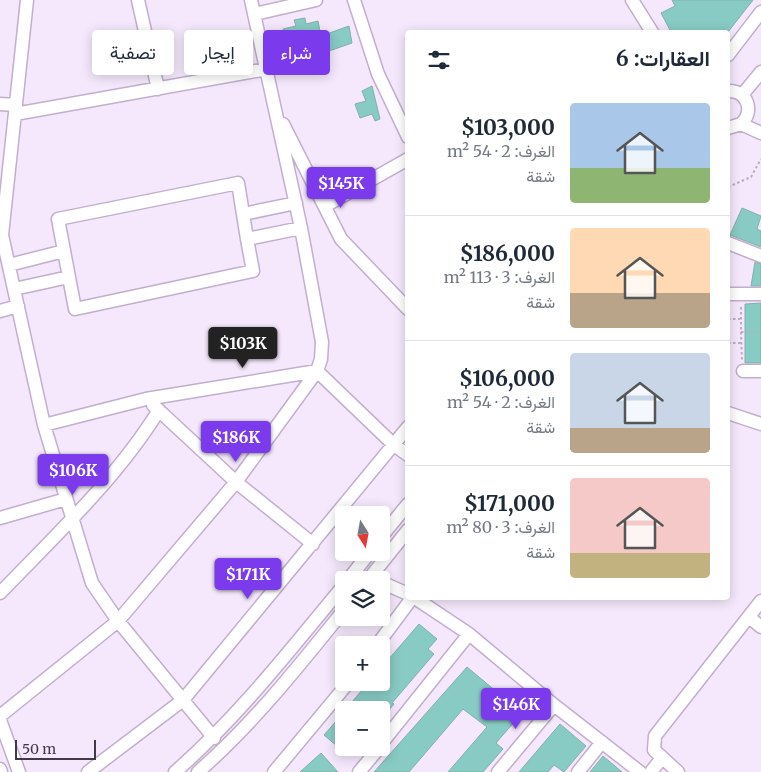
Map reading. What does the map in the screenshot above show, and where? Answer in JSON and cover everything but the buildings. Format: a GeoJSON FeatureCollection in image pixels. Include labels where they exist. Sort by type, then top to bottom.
{"type":"FeatureCollection","features":[{"type":"Feature","properties":{"kind":"street"},"geometry":{"type":"LineString","coordinates":[[27,0],[2,248],[9,265],[44,425],[92,583],[118,621],[214,738]]}},
{"type":"Feature","properties":{"kind":"street"},"geometry":{"type":"LineString","coordinates":[[138,0],[158,89]]}},
{"type":"Feature","properties":{"kind":"street"},"geometry":{"type":"LineString","coordinates":[[251,0],[263,51]]}},
{"type":"Feature","properties":{"kind":"street"},"geometry":{"type":"LineString","coordinates":[[255,14],[316,0]]}},
{"type":"Feature","properties":{"kind":"street"},"geometry":{"type":"LineString","coordinates":[[354,0],[378,74],[405,131]]}},
{"type":"Feature","properties":{"kind":"street"},"geometry":{"type":"LineString","coordinates":[[632,0],[651,30]]}},
{"type":"Feature","properties":{"kind":"street"},"geometry":{"type":"LineString","coordinates":[[730,52],[761,12]]}},
{"type":"Feature","properties":{"kind":"street"},"geometry":{"type":"LineString","coordinates":[[0,104],[16,110],[158,89],[263,70]]}},
{"type":"Feature","properties":{"kind":"street"},"geometry":{"type":"LineString","coordinates":[[742,95],[761,72]]}},
{"type":"Feature","properties":{"kind":"street"},"geometry":{"type":"LineString","coordinates":[[19,772],[0,718],[118,621],[236,482],[317,371],[321,359],[322,342],[296,202],[268,75]]}},
{"type":"Feature","properties":{"kind":"street"},"geometry":{"type":"LineString","coordinates":[[730,91],[742,95],[748,105],[749,112],[732,128]]}},
{"type":"Feature","properties":{"kind":"street"},"geometry":{"type":"LineString","coordinates":[[275,108],[341,239],[405,306]]}},
{"type":"Feature","properties":{"kind":"street"},"geometry":{"type":"LineString","coordinates":[[732,128],[761,132]]}},
{"type":"Feature","properties":{"kind":"street"},"geometry":{"type":"LineString","coordinates":[[325,206],[405,161]]}},
{"type":"Feature","properties":{"kind":"street"},"geometry":{"type":"LineString","coordinates":[[238,182],[244,214],[253,271],[75,308],[58,218],[238,182]]}},
{"type":"Feature","properties":{"kind":"street"},"geometry":{"type":"LineString","coordinates":[[244,214],[296,202]]}},
{"type":"Feature","properties":{"kind":"street"},"geometry":{"type":"LineString","coordinates":[[247,239],[301,228]]}},
{"type":"Feature","properties":{"kind":"street"},"geometry":{"type":"LineString","coordinates":[[730,244],[761,256]]}},
{"type":"Feature","properties":{"kind":"street"},"geometry":{"type":"LineString","coordinates":[[9,265],[64,251]]}},
{"type":"Feature","properties":{"kind":"street"},"geometry":{"type":"LineString","coordinates":[[14,289],[69,278]]}},
{"type":"Feature","properties":{"kind":"street"},"geometry":{"type":"LineString","coordinates":[[734,294],[761,294]]}},
{"type":"Feature","properties":{"kind":"street"},"geometry":{"type":"LineString","coordinates":[[0,311],[18,306]]}},
{"type":"Feature","properties":{"kind":"street"},"geometry":{"type":"LineString","coordinates":[[44,425],[146,399],[317,371]]}},
{"type":"Feature","properties":{"kind":"street"},"geometry":{"type":"LineString","coordinates":[[317,371],[394,445],[405,453]]}},
{"type":"Feature","properties":{"kind":"street"},"geometry":{"type":"LineString","coordinates":[[743,371],[761,372]]}},
{"type":"Feature","properties":{"kind":"street"},"geometry":{"type":"LineString","coordinates":[[146,399],[236,482],[313,544]]}},
{"type":"Feature","properties":{"kind":"street"},"geometry":{"type":"LineString","coordinates":[[0,593],[72,518],[140,442],[159,410]]}},
{"type":"Feature","properties":{"kind":"street"},"geometry":{"type":"LineString","coordinates":[[730,414],[761,424]]}},
{"type":"Feature","properties":{"kind":"street"},"geometry":{"type":"LineString","coordinates":[[88,772],[183,700],[405,431]]}},
{"type":"Feature","properties":{"kind":"street"},"geometry":{"type":"LineString","coordinates":[[0,518],[66,499]]}},
{"type":"Feature","properties":{"kind":"street"},"geometry":{"type":"LineString","coordinates":[[390,526],[405,508]]}},
{"type":"Feature","properties":{"kind":"street"},"geometry":{"type":"LineString","coordinates":[[380,571],[405,534]]}},
{"type":"Feature","properties":{"kind":"street"},"geometry":{"type":"LineString","coordinates":[[355,571],[363,561]]}},
{"type":"Feature","properties":{"kind":"street"},"geometry":{"type":"LineString","coordinates":[[358,567],[363,571]]}},
{"type":"Feature","properties":{"kind":"street"},"geometry":{"type":"LineString","coordinates":[[390,587],[405,593]]}},
{"type":"Feature","properties":{"kind":"street"},"geometry":{"type":"LineString","coordinates":[[175,772],[214,738],[266,680],[335,596]]}},
{"type":"Feature","properties":{"kind":"street"},"geometry":{"type":"LineString","coordinates":[[384,636],[412,600]]}},
{"type":"Feature","properties":{"kind":"street"},"geometry":{"type":"LineString","coordinates":[[417,600],[469,634],[554,706],[640,772]]}},
{"type":"Feature","properties":{"kind":"street"},"geometry":{"type":"LineString","coordinates":[[678,772],[661,759],[654,750],[655,736],[761,602]]}},
{"type":"Feature","properties":{"kind":"street"},"geometry":{"type":"LineString","coordinates":[[749,617],[761,627]]}},
{"type":"Feature","properties":{"kind":"street"},"geometry":{"type":"LineString","coordinates":[[198,772],[227,746],[282,687],[335,621]]}},
{"type":"Feature","properties":{"kind":"street"},"geometry":{"type":"LineString","coordinates":[[390,733],[469,634]]}},
{"type":"Feature","properties":{"kind":"street"},"geometry":{"type":"LineString","coordinates":[[274,772],[342,691]]}},
{"type":"Feature","properties":{"kind":"street"},"geometry":{"type":"LineString","coordinates":[[498,772],[554,706]]}},
{"type":"Feature","properties":{"kind":"street"},"geometry":{"type":"LineString","coordinates":[[578,772],[602,742]]}},
{"type":"Feature","properties":{"kind":"street"},"geometry":{"type":"LineString","coordinates":[[359,772],[372,756]]}},
{"type":"Feature","properties":{"kind":"street"},"geometry":{"type":"LineString","coordinates":[[651,772],[661,759]]}},
{"type":"Feature","properties":{"kind":"path"},"geometry":{"type":"LineString","coordinates":[[730,186],[751,177],[761,160]]}},
{"type":"Feature","properties":{"kind":"path"},"geometry":{"type":"LineString","coordinates":[[734,294],[741,319],[743,371]]}},
{"type":"Feature","properties":{"kind":"path"},"geometry":{"type":"LineString","coordinates":[[730,319],[741,319]]}},
{"type":"Feature","properties":{"kind":"path"},"geometry":{"type":"LineString","coordinates":[[741,332],[761,332]]}},
{"type":"Feature","properties":{"kind":"path"},"geometry":{"type":"LineString","coordinates":[[730,343],[742,343]]}}]}
